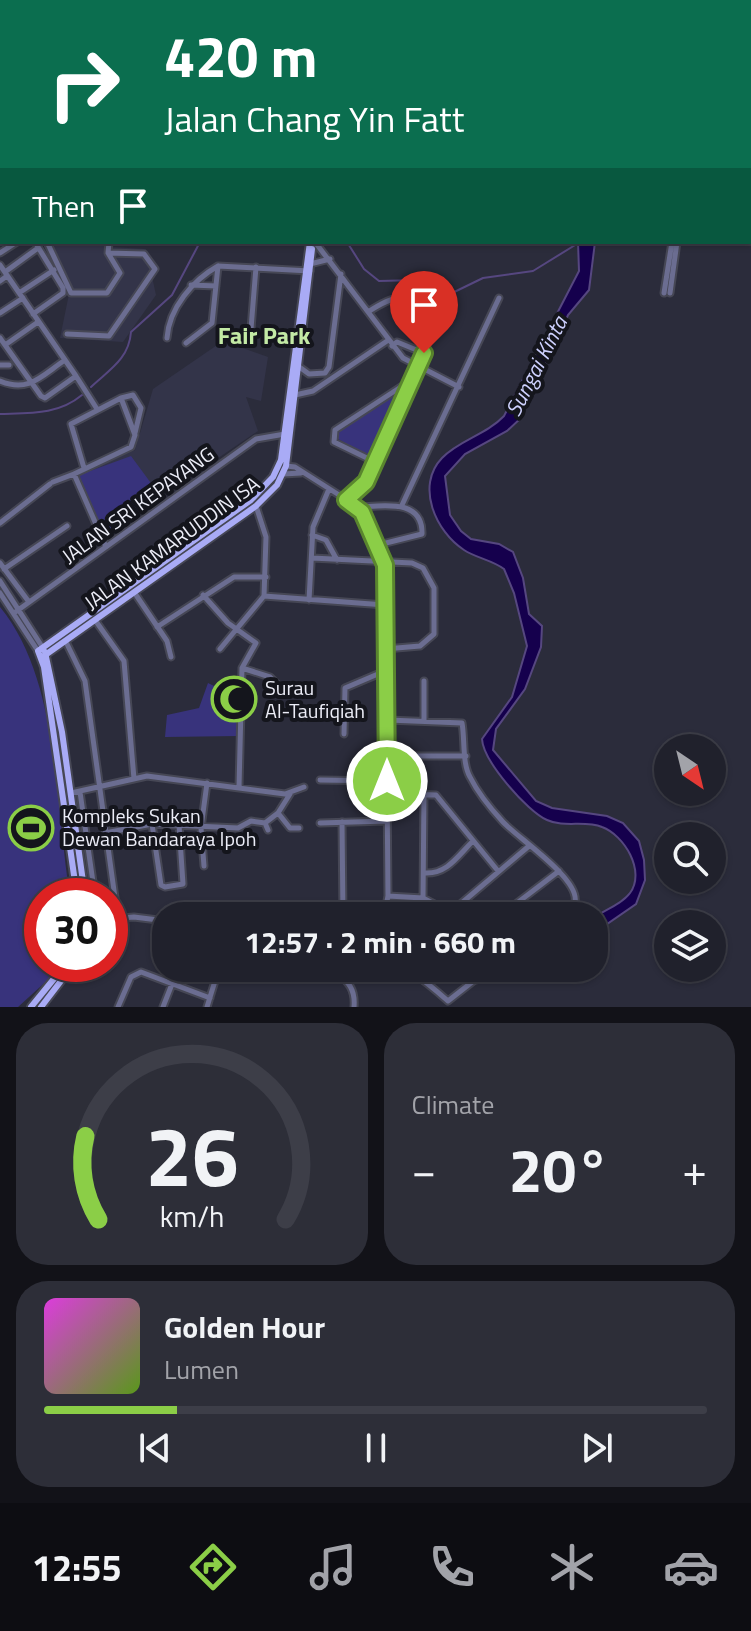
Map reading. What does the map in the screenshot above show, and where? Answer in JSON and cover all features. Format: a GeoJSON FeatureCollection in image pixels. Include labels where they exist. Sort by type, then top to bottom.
{"type":"FeatureCollection","features":[{"type":"Feature","properties":{"kind":"main road","name":"JALAN KAMARUDDIN ISA"},"geometry":{"type":"LineString","coordinates":[[42,653],[69,639],[256,506],[283,474],[313,244]]}},
{"type":"Feature","properties":{"kind":"main road","name":"JALAN KAMARUDDIN ISA"},"geometry":{"type":"LineString","coordinates":[[42,653],[221,524],[273,477],[288,434],[295,395],[308,269]]}},
{"type":"Feature","properties":{"kind":"main road"},"geometry":{"type":"LineString","coordinates":[[273,477],[286,466]]}},
{"type":"Feature","properties":{"kind":"main road"},"geometry":{"type":"LineString","coordinates":[[256,506],[261,491]]}},
{"type":"Feature","properties":{"kind":"main road"},"geometry":{"type":"LineString","coordinates":[[69,639],[53,658],[53,682],[83,878]]}},
{"type":"Feature","properties":{"kind":"main road"},"geometry":{"type":"LineString","coordinates":[[42,653],[53,682]]}},
{"type":"Feature","properties":{"kind":"main road"},"geometry":{"type":"LineString","coordinates":[[42,653],[75,878]]}},
{"type":"Feature","properties":{"kind":"main road"},"geometry":{"type":"LineString","coordinates":[[56,750],[62,732]]}},
{"type":"Feature","properties":{"kind":"main road"},"geometry":{"type":"LineString","coordinates":[[60,773],[71,793],[66,812]]}},
{"type":"Feature","properties":{"kind":"main road"},"geometry":{"type":"LineString","coordinates":[[31,1007],[51,982]]}},
{"type":"Feature","properties":{"kind":"main road"},"geometry":{"type":"LineString","coordinates":[[41,1007],[60,982]]}},
{"type":"Feature","properties":{"kind":"street"},"geometry":{"type":"LineString","coordinates":[[48,244],[71,293],[107,293],[120,273],[108,253],[109,244]]}},
{"type":"Feature","properties":{"kind":"street"},"geometry":{"type":"LineString","coordinates":[[315,244],[341,272],[390,344],[417,367],[459,387]]}},
{"type":"Feature","properties":{"kind":"street"},"geometry":{"type":"LineString","coordinates":[[667,293],[674,244]]}},
{"type":"Feature","properties":{"kind":"street"},"geometry":{"type":"LineString","coordinates":[[0,281],[36,245],[63,283],[63,293],[33,314]]}},
{"type":"Feature","properties":{"kind":"street"},"geometry":{"type":"LineString","coordinates":[[67,334],[109,336],[155,269],[144,254],[108,253]]}},
{"type":"Feature","properties":{"kind":"street"},"geometry":{"type":"LineString","coordinates":[[167,338],[168,329],[190,285],[218,266],[308,269],[331,259]]}},
{"type":"Feature","properties":{"kind":"street"},"geometry":{"type":"LineString","coordinates":[[0,265],[97,409]]}},
{"type":"Feature","properties":{"kind":"street"},"geometry":{"type":"LineString","coordinates":[[186,343],[212,323],[218,266]]}},
{"type":"Feature","properties":{"kind":"street"},"geometry":{"type":"LineString","coordinates":[[250,341],[256,267]]}},
{"type":"Feature","properties":{"kind":"street"},"geometry":{"type":"LineString","coordinates":[[0,313],[54,270]]}},
{"type":"Feature","properties":{"kind":"street"},"geometry":{"type":"LineString","coordinates":[[298,366],[317,375],[329,367],[341,272]]}},
{"type":"Feature","properties":{"kind":"street"},"geometry":{"type":"LineString","coordinates":[[190,285],[216,286]]}},
{"type":"Feature","properties":{"kind":"street"},"geometry":{"type":"LineString","coordinates":[[346,500],[366,482],[441,313],[401,296],[391,298],[368,312]]}},
{"type":"Feature","properties":{"kind":"street"},"geometry":{"type":"LineString","coordinates":[[402,505],[499,298]]}},
{"type":"Feature","properties":{"kind":"street"},"geometry":{"type":"LineString","coordinates":[[5,345],[38,322]]}},
{"type":"Feature","properties":{"kind":"street"},"geometry":{"type":"LineString","coordinates":[[0,338],[45,398],[76,376]]}},
{"type":"Feature","properties":{"kind":"street"},"geometry":{"type":"LineString","coordinates":[[295,395],[313,391],[390,344],[397,342],[424,353]]}},
{"type":"Feature","properties":{"kind":"street"},"geometry":{"type":"LineString","coordinates":[[0,381],[15,388],[31,383],[65,360]]}},
{"type":"Feature","properties":{"kind":"street"},"geometry":{"type":"LineString","coordinates":[[0,365],[9,365]]}},
{"type":"Feature","properties":{"kind":"street"},"geometry":{"type":"LineString","coordinates":[[375,462],[334,442],[335,430],[411,380]]}},
{"type":"Feature","properties":{"kind":"street"},"geometry":{"type":"LineString","coordinates":[[0,523],[51,483],[131,447],[141,408],[133,395],[97,409],[71,424],[84,468]]}},
{"type":"Feature","properties":{"kind":"street"},"geometry":{"type":"LineString","coordinates":[[121,398],[135,435]]}},
{"type":"Feature","properties":{"kind":"street","name":"JALAN SRI KEPAYANG"},"geometry":{"type":"LineString","coordinates":[[17,610],[256,439],[288,434]]}},
{"type":"Feature","properties":{"kind":"street"},"geometry":{"type":"LineString","coordinates":[[286,466],[358,507],[385,565],[387,902]]}},
{"type":"Feature","properties":{"kind":"street"},"geometry":{"type":"LineString","coordinates":[[283,474],[302,473]]}},
{"type":"Feature","properties":{"kind":"street"},"geometry":{"type":"LineString","coordinates":[[74,474],[106,547]]}},
{"type":"Feature","properties":{"kind":"street"},"geometry":{"type":"LineString","coordinates":[[309,600],[312,535],[318,511],[329,489]]}},
{"type":"Feature","properties":{"kind":"street"},"geometry":{"type":"LineString","coordinates":[[358,507],[402,505],[412,510],[422,534],[378,545]]}},
{"type":"Feature","properties":{"kind":"street"},"geometry":{"type":"LineString","coordinates":[[220,649],[264,596],[266,537],[256,506]]}},
{"type":"Feature","properties":{"kind":"street"},"geometry":{"type":"LineString","coordinates":[[4,569],[67,526]]}},
{"type":"Feature","properties":{"kind":"street"},"geometry":{"type":"LineString","coordinates":[[312,535],[326,540],[337,560]]}},
{"type":"Feature","properties":{"kind":"street"},"geometry":{"type":"LineString","coordinates":[[312,558],[385,565],[412,563],[423,568],[434,588],[434,634],[429,642],[385,649]]}},
{"type":"Feature","properties":{"kind":"street"},"geometry":{"type":"LineString","coordinates":[[0,563],[29,602]]}},
{"type":"Feature","properties":{"kind":"street"},"geometry":{"type":"LineString","coordinates":[[157,627],[234,577],[266,577]]}},
{"type":"Feature","properties":{"kind":"street"},"geometry":{"type":"LineString","coordinates":[[0,581],[42,653]]}},
{"type":"Feature","properties":{"kind":"street"},"geometry":{"type":"LineString","coordinates":[[134,592],[167,641],[171,657]]}},
{"type":"Feature","properties":{"kind":"street"},"geometry":{"type":"LineString","coordinates":[[0,593],[17,610]]}},
{"type":"Feature","properties":{"kind":"street"},"geometry":{"type":"LineString","coordinates":[[203,595],[236,629],[256,643],[242,668],[239,787]]}},
{"type":"Feature","properties":{"kind":"street"},"geometry":{"type":"LineString","coordinates":[[264,596],[385,605]]}},
{"type":"Feature","properties":{"kind":"street"},"geometry":{"type":"LineString","coordinates":[[95,620],[124,661],[134,779]]}},
{"type":"Feature","properties":{"kind":"street"},"geometry":{"type":"LineString","coordinates":[[69,639],[84,674],[112,878]]}},
{"type":"Feature","properties":{"kind":"street"},"geometry":{"type":"LineString","coordinates":[[242,668],[270,677],[283,690],[297,694]]}},
{"type":"Feature","properties":{"kind":"street"},"geometry":{"type":"LineString","coordinates":[[344,734],[345,688],[385,671]]}},
{"type":"Feature","properties":{"kind":"street"},"geometry":{"type":"LineString","coordinates":[[424,681],[424,721]]}},
{"type":"Feature","properties":{"kind":"street"},"geometry":{"type":"LineString","coordinates":[[388,720],[463,724],[467,770],[474,784],[501,820],[559,871],[575,892],[575,902]]}},
{"type":"Feature","properties":{"kind":"street"},"geometry":{"type":"LineString","coordinates":[[387,756],[466,756]]}},
{"type":"Feature","properties":{"kind":"street"},"geometry":{"type":"LineString","coordinates":[[71,793],[147,776],[290,793],[304,787]]}},
{"type":"Feature","properties":{"kind":"street"},"geometry":{"type":"LineString","coordinates":[[320,780],[387,781]]}},
{"type":"Feature","properties":{"kind":"street"},"geometry":{"type":"LineString","coordinates":[[204,866],[201,828],[207,783]]}},
{"type":"Feature","properties":{"kind":"street"},"geometry":{"type":"LineString","coordinates":[[80,792],[92,878]]}},
{"type":"Feature","properties":{"kind":"street"},"geometry":{"type":"LineString","coordinates":[[105,833],[152,824],[238,828],[251,821],[265,823],[278,813],[290,793]]}},
{"type":"Feature","properties":{"kind":"street"},"geometry":{"type":"LineString","coordinates":[[387,793],[436,795],[498,871]]}},
{"type":"Feature","properties":{"kind":"street"},"geometry":{"type":"LineString","coordinates":[[423,898],[424,794]]}},
{"type":"Feature","properties":{"kind":"street"},"geometry":{"type":"LineString","coordinates":[[278,813],[290,828],[299,828]]}},
{"type":"Feature","properties":{"kind":"street"},"geometry":{"type":"LineString","coordinates":[[320,823],[386,821]]}},
{"type":"Feature","properties":{"kind":"street"},"geometry":{"type":"LineString","coordinates":[[342,822],[343,902]]}},
{"type":"Feature","properties":{"kind":"street"},"geometry":{"type":"LineString","coordinates":[[265,823],[268,830]]}},
{"type":"Feature","properties":{"kind":"street"},"geometry":{"type":"LineString","coordinates":[[152,824],[161,885],[165,887],[183,884],[179,825]]}},
{"type":"Feature","properties":{"kind":"street"},"geometry":{"type":"LineString","coordinates":[[425,873],[445,870],[472,842]]}},
{"type":"Feature","properties":{"kind":"street"},"geometry":{"type":"LineString","coordinates":[[466,902],[529,846]]}},
{"type":"Feature","properties":{"kind":"street"},"geometry":{"type":"LineString","coordinates":[[518,902],[559,871]]}},
{"type":"Feature","properties":{"kind":"street"},"geometry":{"type":"LineString","coordinates":[[388,896],[423,898],[431,902]]}},
{"type":"Feature","properties":{"kind":"street"},"geometry":{"type":"LineString","coordinates":[[128,918],[152,919]]}},
{"type":"Feature","properties":{"kind":"street"},"geometry":{"type":"LineString","coordinates":[[118,1007],[131,977],[141,972],[210,998]]}},
{"type":"Feature","properties":{"kind":"street"},"geometry":{"type":"LineString","coordinates":[[207,1007],[215,982]]}},
{"type":"Feature","properties":{"kind":"street"},"geometry":{"type":"LineString","coordinates":[[346,982],[351,987],[354,1007]]}},
{"type":"Feature","properties":{"kind":"street"},"geometry":{"type":"LineString","coordinates":[[429,982],[448,1001],[473,982]]}},
{"type":"Feature","properties":{"kind":"street"},"geometry":{"type":"LineString","coordinates":[[163,1007],[172,984]]}},
{"type":"Feature","properties":{"kind":"shaded area"},"geometry":{"type":"Polygon","coordinates":[[[42,244],[111,244],[111,247],[146,249],[156,295],[123,342],[60,338],[69,294],[65,278],[42,244]]]}},
{"type":"Feature","properties":{"kind":"shaded area"},"geometry":{"type":"Polygon","coordinates":[[[223,341],[268,357],[261,401],[246,397],[258,431],[105,535],[79,475],[135,450],[153,389],[223,341]]]}},
{"type":"Feature","properties":{"kind":"shaded area"},"geometry":{"type":"Polygon","coordinates":[[[395,394],[400,398],[374,454],[368,456],[338,439],[338,431],[395,394]]]}},
{"type":"Feature","properties":{"kind":"shaded area"},"geometry":{"type":"Polygon","coordinates":[[[131,456],[159,494],[105,535],[79,475],[131,456]]]}},
{"type":"Feature","properties":{"kind":"shaded area","name":"Kompleks Sukan Dewan Bandaraya Ipoh"},"geometry":{"type":"Polygon","coordinates":[[[0,607],[20,637],[45,707],[67,878],[24,878],[24,982],[46,982],[18,1007],[0,1007],[0,607]]]}},
{"type":"Feature","properties":{"kind":"shaded area"},"geometry":{"type":"Polygon","coordinates":[[[221,680],[228,707],[240,705],[239,736],[165,737],[167,715],[199,708],[208,683],[214,686],[221,680]]]}},
{"type":"Feature","properties":{"kind":"water","name":"Sungai Kinta"},"geometry":{"type":"Polygon","coordinates":[[[578,244],[595,244],[589,290],[568,315],[552,352],[532,386],[521,418],[507,431],[465,454],[445,476],[450,515],[471,539],[499,544],[513,552],[523,578],[529,614],[542,626],[541,647],[525,689],[496,729],[493,750],[536,801],[552,808],[607,816],[623,823],[639,841],[645,880],[636,904],[608,923],[608,909],[627,897],[634,884],[634,865],[630,855],[618,838],[602,827],[554,822],[539,815],[507,784],[490,760],[482,739],[512,697],[527,646],[514,593],[504,569],[469,553],[454,542],[432,508],[430,482],[442,458],[504,416],[579,271],[578,244]]]}},
{"type":"Feature","properties":{"kind":"waterway"},"geometry":{"type":"LineString","coordinates":[[91,387],[122,357],[131,332],[172,295],[199,244]]}},
{"type":"Feature","properties":{"kind":"waterway"},"geometry":{"type":"LineString","coordinates":[[348,244],[364,269],[379,281],[419,280],[446,296],[483,278],[533,271],[577,244]]}},
{"type":"Feature","properties":{"kind":"waterway"},"geometry":{"type":"LineString","coordinates":[[0,414],[53,410],[82,395]]}},
{"type":"Feature","properties":{"kind":"place","name":"Surau Al-Taufiqiah"},"geometry":{"type":"Point","coordinates":[234,699]}},
{"type":"Feature","properties":{"kind":"place","name":"Kompleks Sukan Dewan Bandaraya Ipoh"},"geometry":{"type":"Point","coordinates":[31,828]}},
{"type":"Feature","properties":{"kind":"district","name":"Fair Park"},"geometry":{"type":"Point","coordinates":[264,336]}},
{"type":"Feature","properties":{"kind":"route"},"geometry":{"type":"LineString","coordinates":[[387,781],[385,565],[362,512],[346,500],[366,482],[424,353]]}}]}
